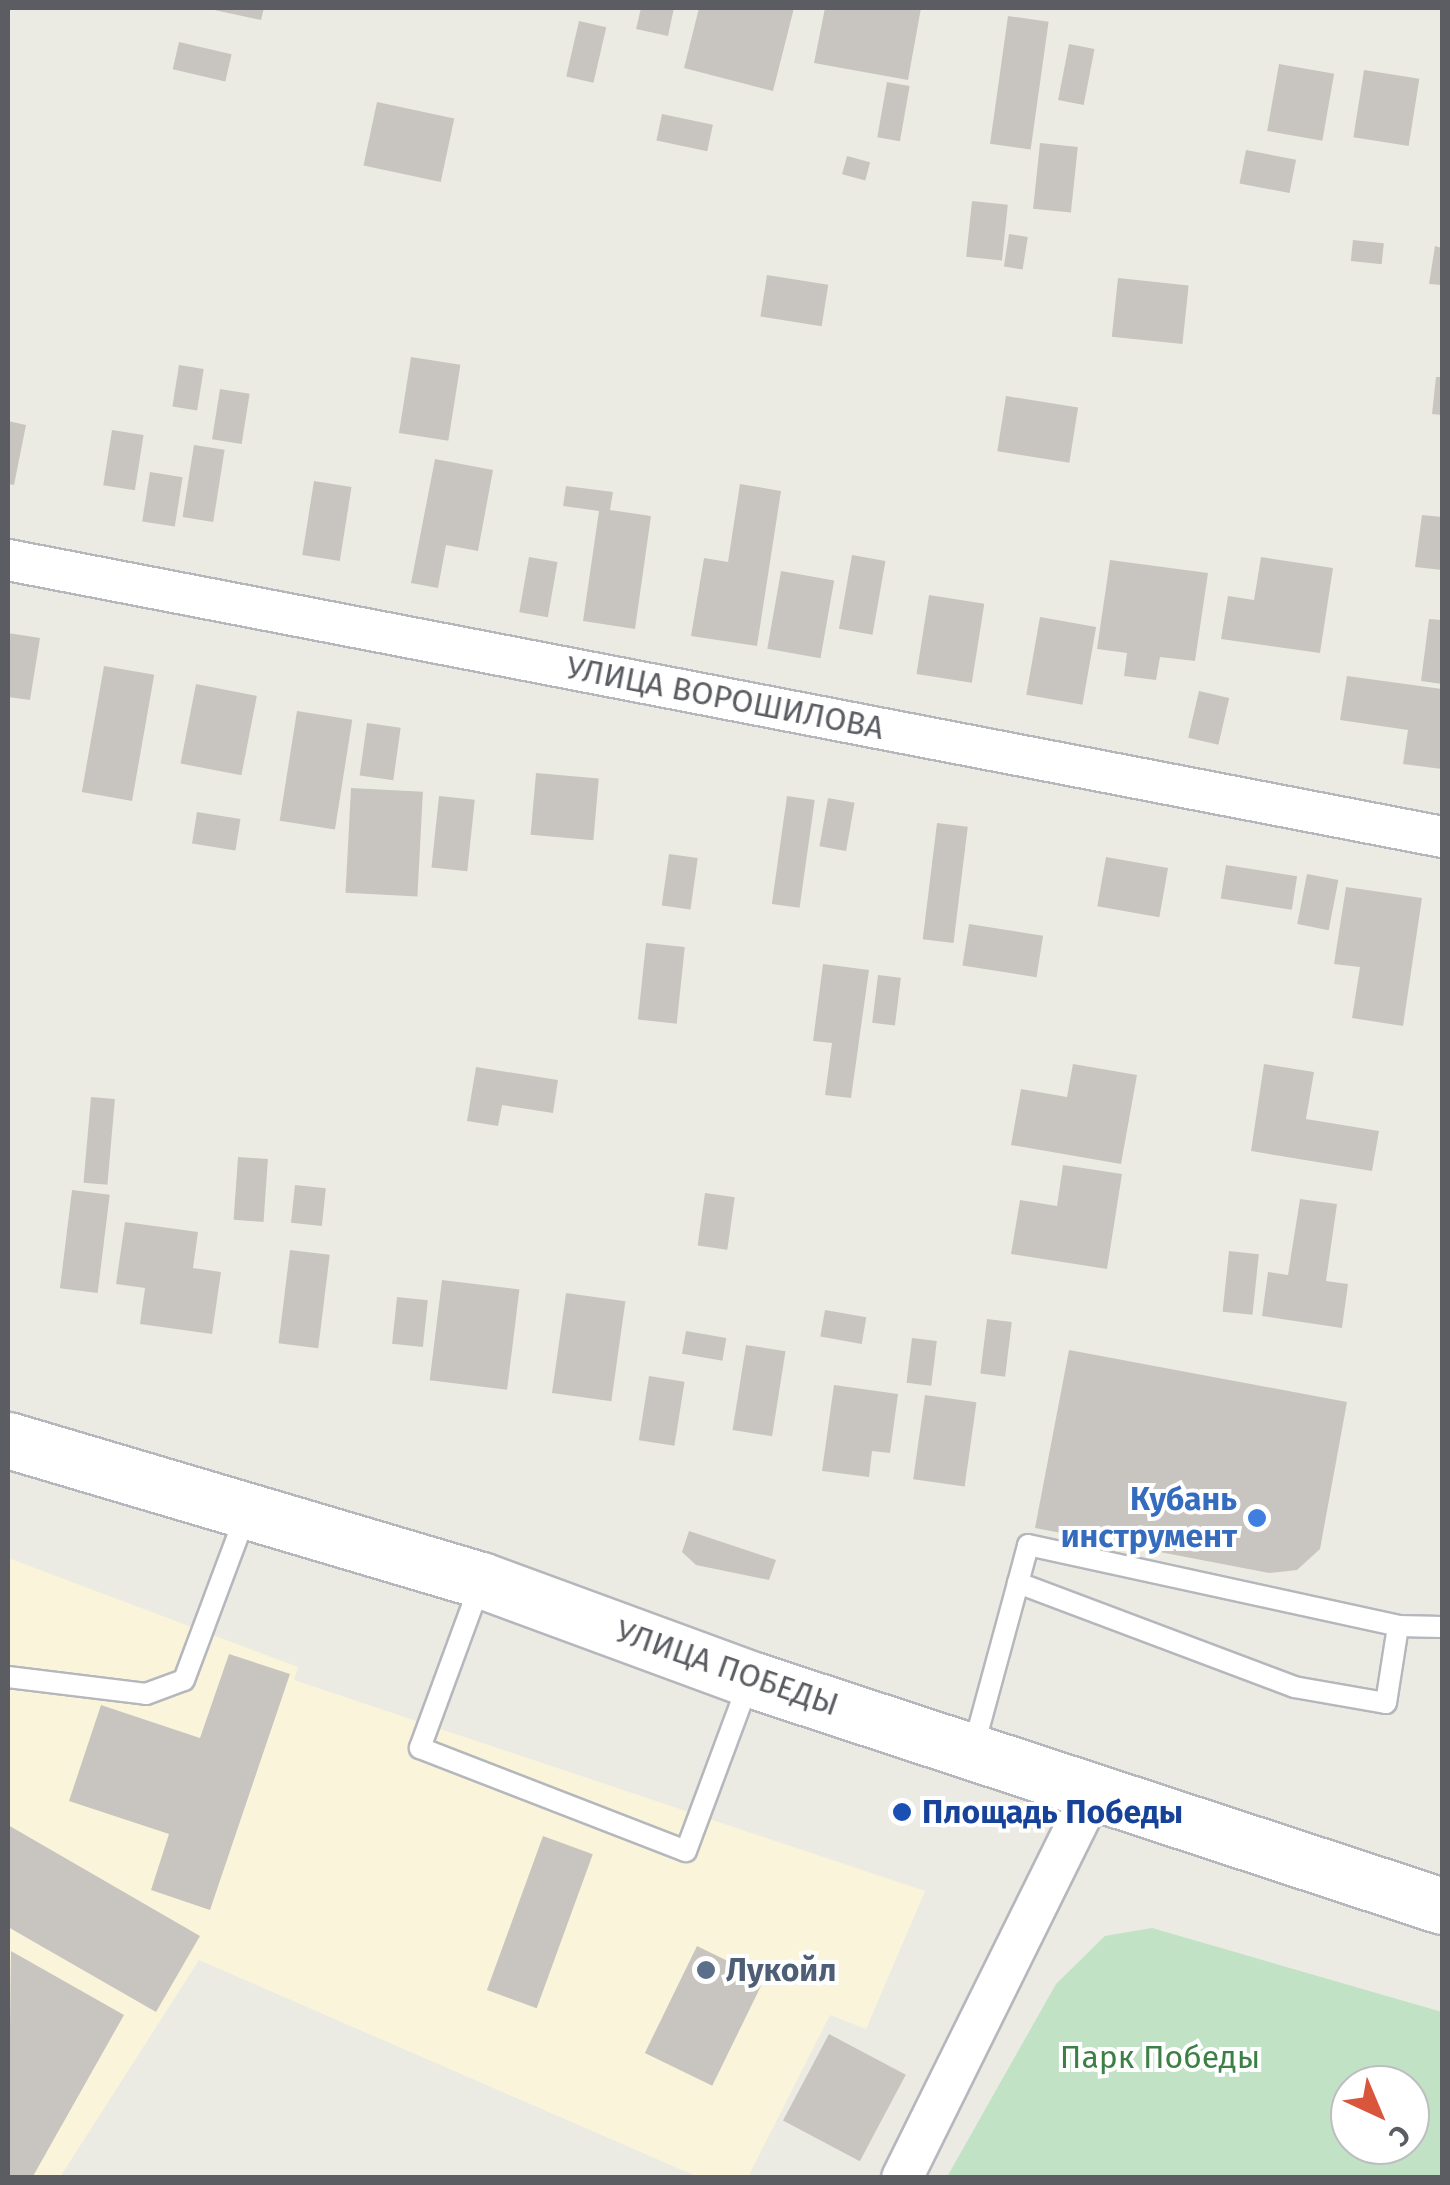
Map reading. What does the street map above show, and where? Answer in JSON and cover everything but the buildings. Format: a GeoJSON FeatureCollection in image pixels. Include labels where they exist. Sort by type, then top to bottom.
{"type":"FeatureCollection","features":[{"type":"Feature","properties":{"kind":"street","name":"УЛИЦА ВОРОШИЛОВА"},"geometry":{"type":"LineString","coordinates":[[8,560],[1442,837]]}},
{"type":"Feature","properties":{"kind":"street","name":"УЛИЦА ПОБЕДЫ"},"geometry":{"type":"LineString","coordinates":[[8,1440],[245,1517],[481,1580],[750,1679],[1442,1906]]}},
{"type":"Feature","properties":{"kind":"street"},"geometry":{"type":"LineString","coordinates":[[902,2178],[1092,1793]]}},
{"type":"Feature","properties":{"kind":"lane"},"geometry":{"type":"LineString","coordinates":[[8,1678],[146,1694],[184,1680],[245,1517]]}},
{"type":"Feature","properties":{"kind":"lane"},"geometry":{"type":"LineString","coordinates":[[973,1750],[1028,1545],[1398,1626],[1442,1627]]}},
{"type":"Feature","properties":{"kind":"lane"},"geometry":{"type":"LineString","coordinates":[[481,1580],[420,1748],[686,1851],[750,1679]]}},
{"type":"Feature","properties":{"kind":"lane"},"geometry":{"type":"LineString","coordinates":[[1018,1582],[1294,1687],[1386,1703],[1398,1626]]}},
{"type":"Feature","properties":{"kind":"shaded area"},"geometry":{"type":"Polygon","coordinates":[[[8,1558],[298,1667],[294,1680],[925,1891],[866,2029],[830,2015],[748,2177],[698,2177],[199,1960],[60,2177],[8,2177],[8,1558]]]}},
{"type":"Feature","properties":{"kind":"green space","name":"Парк Победы"},"geometry":{"type":"Polygon","coordinates":[[[1152,1928],[1442,2012],[1442,2177],[947,2177],[1056,1984],[1105,1936],[1152,1928]]]}},
{"type":"Feature","properties":{"kind":"place","name":"Кубань инструмент"},"geometry":{"type":"Point","coordinates":[1257,1518]}},
{"type":"Feature","properties":{"kind":"place","name":"Площадь Победы"},"geometry":{"type":"Point","coordinates":[902,1812]}},
{"type":"Feature","properties":{"kind":"place","name":"Лукойл"},"geometry":{"type":"Point","coordinates":[706,1970]}}]}
